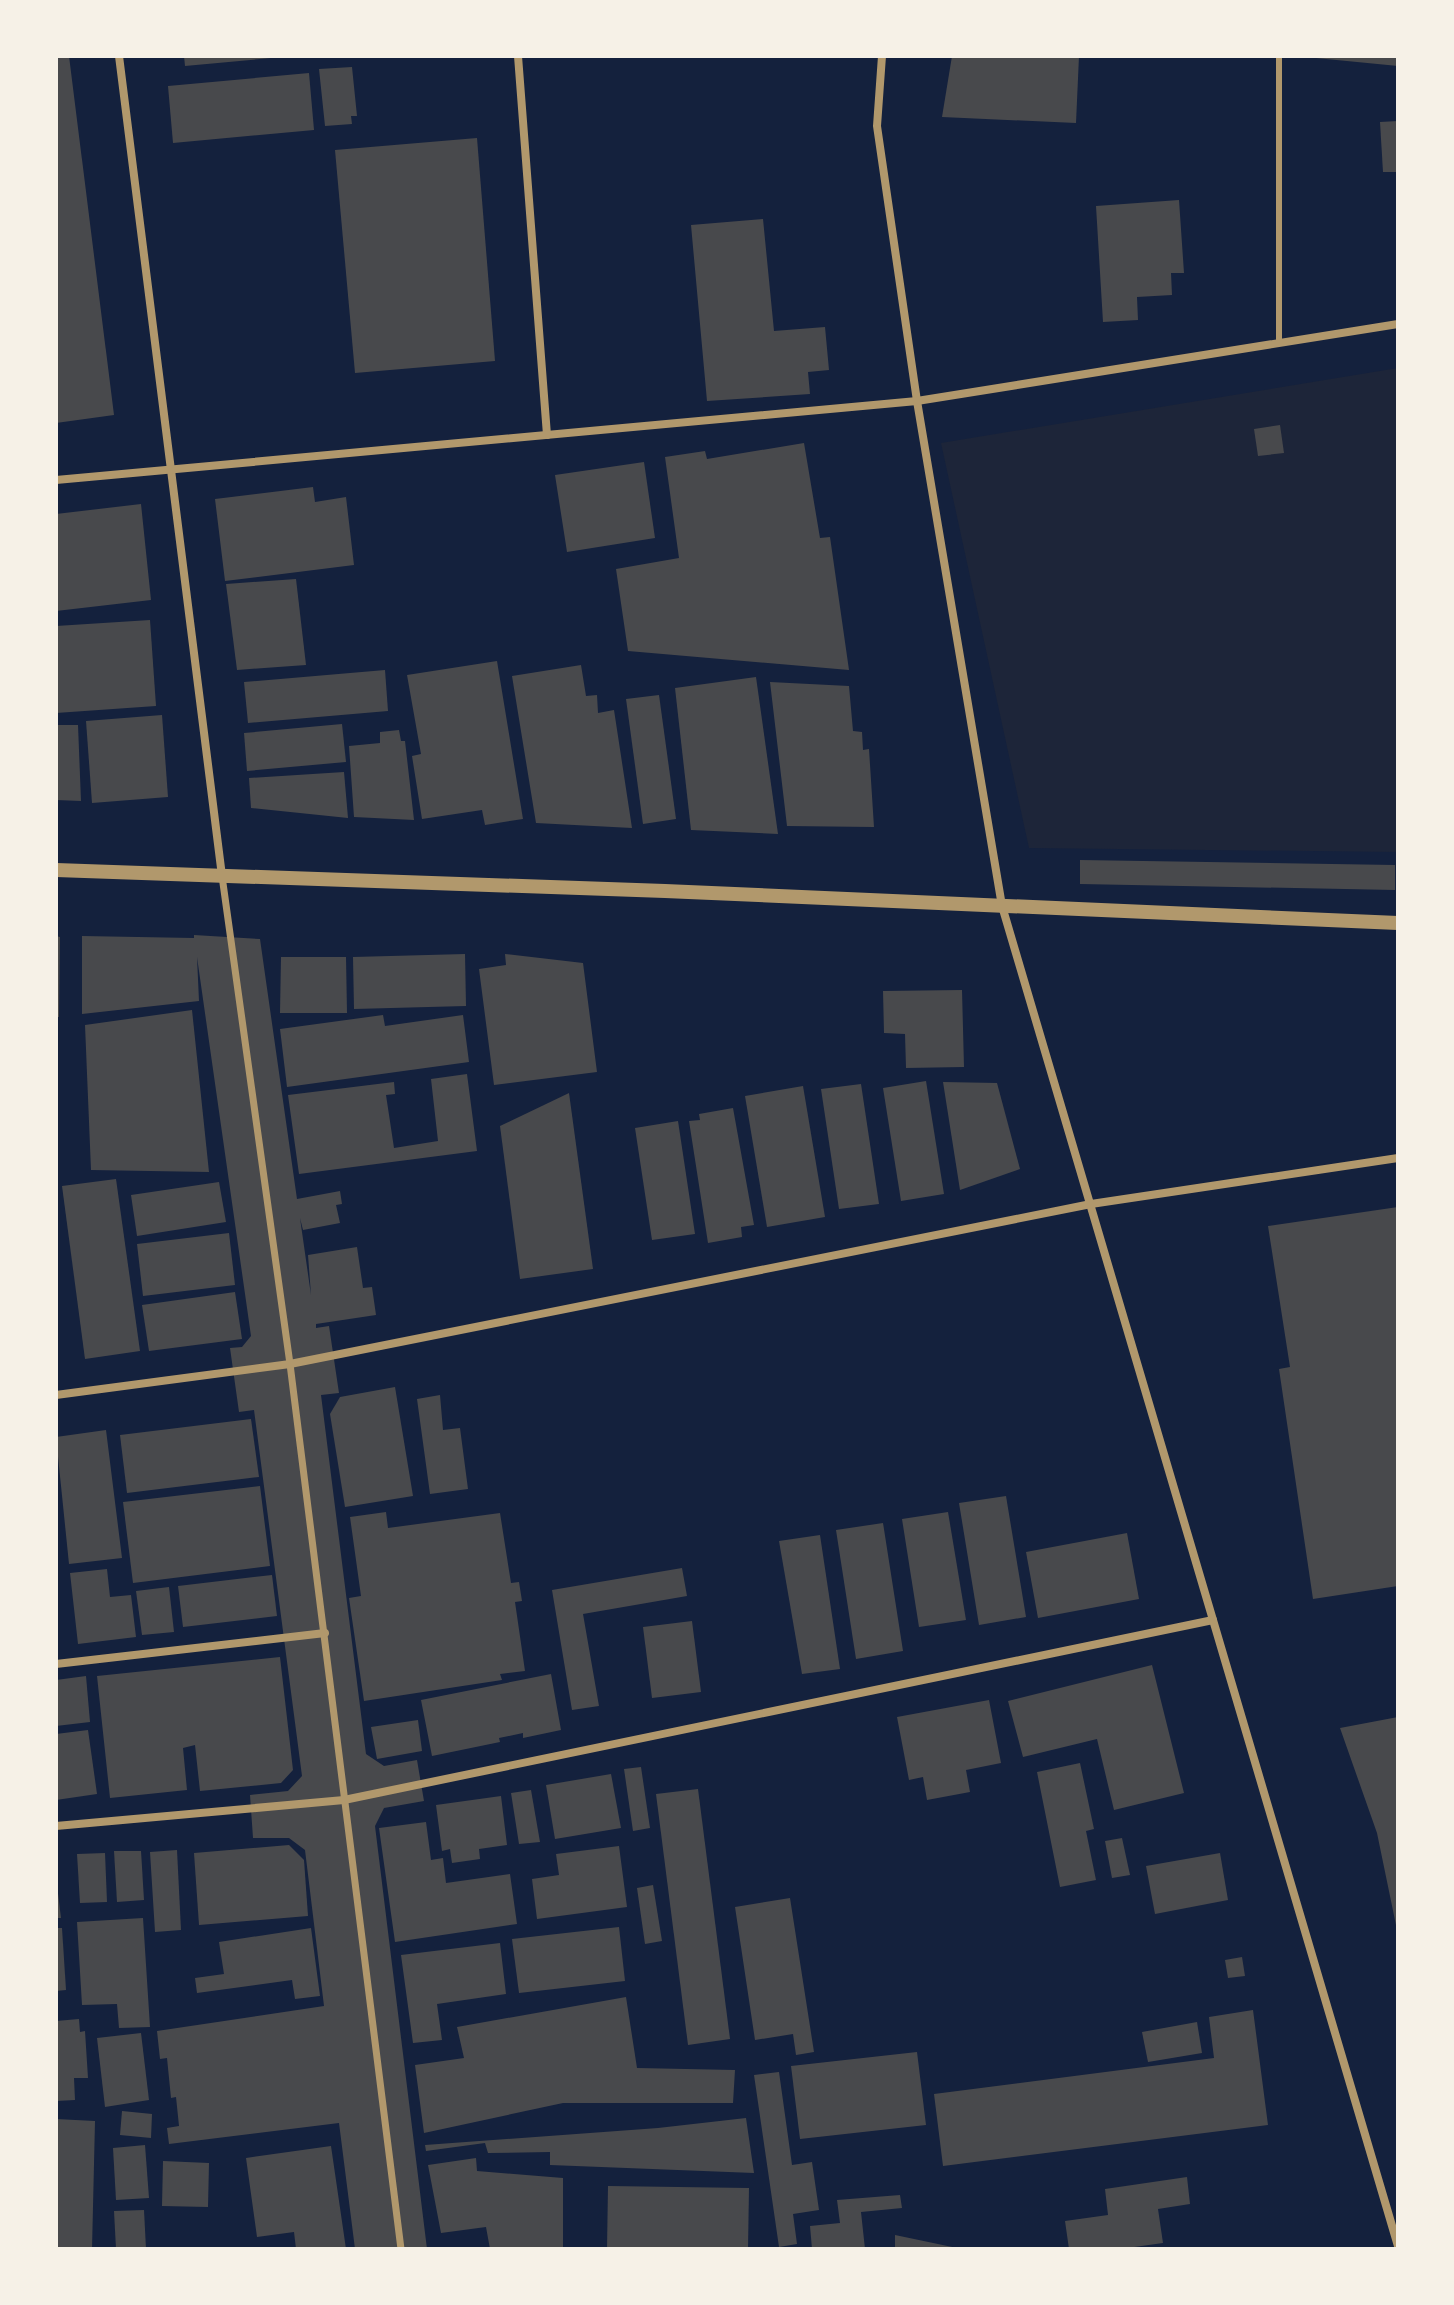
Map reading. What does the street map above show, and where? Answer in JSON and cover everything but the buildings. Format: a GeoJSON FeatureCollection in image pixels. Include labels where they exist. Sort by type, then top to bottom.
{"type":"FeatureCollection","features":[{"type":"Feature","properties":{"kind":"street"},"geometry":{"type":"LineString","coordinates":[[119,56],[222,876],[325,1633],[401,2249]]}},
{"type":"Feature","properties":{"kind":"street"},"geometry":{"type":"LineString","coordinates":[[518,56],[547,435]]}},
{"type":"Feature","properties":{"kind":"street"},"geometry":{"type":"LineString","coordinates":[[882,56],[877,126],[917,401],[1002,906],[1398,2246]]}},
{"type":"Feature","properties":{"kind":"street"},"geometry":{"type":"LineString","coordinates":[[56,480],[917,401],[1398,324]]}},
{"type":"Feature","properties":{"kind":"street"},"geometry":{"type":"LineString","coordinates":[[56,870],[1398,923]]}},
{"type":"Feature","properties":{"kind":"street"},"geometry":{"type":"LineString","coordinates":[[56,1395],[290,1364],[1091,1204],[1398,1158]]}},
{"type":"Feature","properties":{"kind":"street"},"geometry":{"type":"LineString","coordinates":[[56,1826],[344,1800],[1213,1620]]}},
{"type":"Feature","properties":{"kind":"street"},"geometry":{"type":"LineString","coordinates":[[56,1664],[325,1633]]}},
{"type":"Feature","properties":{"kind":"lane"},"geometry":{"type":"LineString","coordinates":[[1279,56],[1279,343]]}},
{"type":"Feature","properties":{"kind":"shaded area"},"geometry":{"type":"Polygon","coordinates":[[[1398,368],[1398,852],[1029,848],[941,443],[1398,368]]]}}]}
